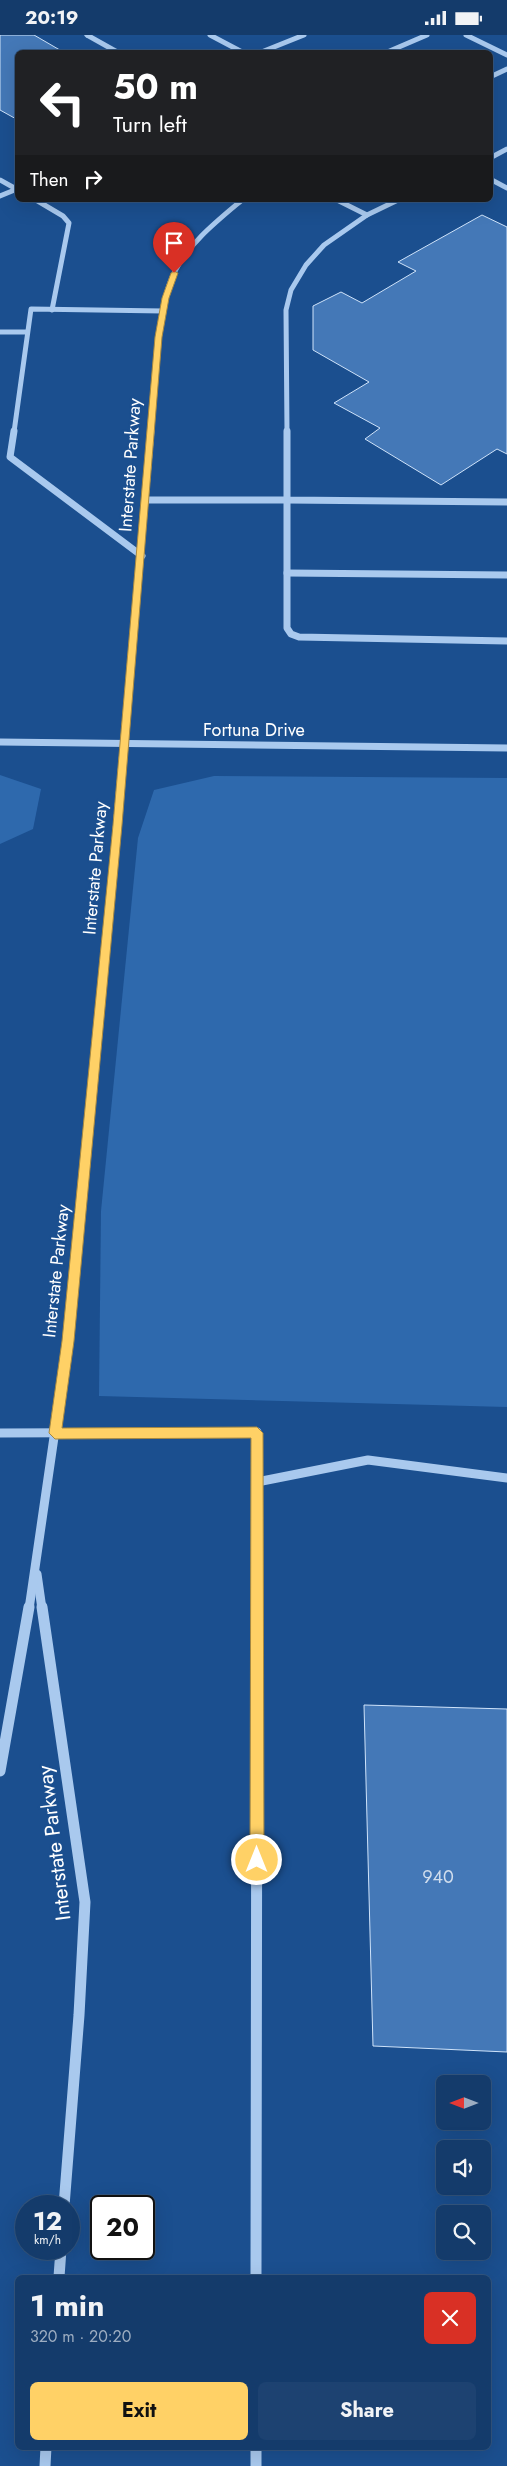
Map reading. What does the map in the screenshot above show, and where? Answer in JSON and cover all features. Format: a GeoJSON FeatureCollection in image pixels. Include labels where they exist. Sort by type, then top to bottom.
{"type":"FeatureCollection","features":[{"type":"Feature","properties":{"kind":"street"},"geometry":{"type":"LineString","coordinates":[[87,35],[114,50]]}},
{"type":"Feature","properties":{"kind":"street"},"geometry":{"type":"LineString","coordinates":[[210,35],[238,50]]}},
{"type":"Feature","properties":{"kind":"street"},"geometry":{"type":"LineString","coordinates":[[267,50],[304,35]]}},
{"type":"Feature","properties":{"kind":"street"},"geometry":{"type":"LineString","coordinates":[[392,50],[427,35]]}},
{"type":"Feature","properties":{"kind":"street"},"geometry":{"type":"LineString","coordinates":[[466,35],[507,55]]}},
{"type":"Feature","properties":{"kind":"street"},"geometry":{"type":"LineString","coordinates":[[493,76],[507,69]]}},
{"type":"Feature","properties":{"kind":"street"},"geometry":{"type":"LineString","coordinates":[[493,156],[507,149]]}},
{"type":"Feature","properties":{"kind":"street"},"geometry":{"type":"LineString","coordinates":[[0,180],[15,188]]}},
{"type":"Feature","properties":{"kind":"street"},"geometry":{"type":"LineString","coordinates":[[493,181],[507,188]]}},
{"type":"Feature","properties":{"kind":"street"},"geometry":{"type":"LineString","coordinates":[[40,202],[63,215],[69,223],[52,310]]}},
{"type":"Feature","properties":{"kind":"street","name":"Interstate Parkway"},"geometry":{"type":"LineString","coordinates":[[0,1771],[36,1566],[68,1341],[125,745],[159,337],[163,311],[174,273],[190,249],[212,226],[240,202]]}},
{"type":"Feature","properties":{"kind":"street"},"geometry":{"type":"LineString","coordinates":[[341,202],[367,215]]}},
{"type":"Feature","properties":{"kind":"street"},"geometry":{"type":"LineString","coordinates":[[394,202],[350,224],[317,252],[292,287],[286,310],[287,629],[291,634],[299,637],[507,641]]}},
{"type":"Feature","properties":{"kind":"street"},"geometry":{"type":"LineString","coordinates":[[0,458],[10,457]]}},
{"type":"Feature","properties":{"kind":"street"},"geometry":{"type":"LineString","coordinates":[[146,500],[287,499],[507,502]]}},
{"type":"Feature","properties":{"kind":"street"},"geometry":{"type":"LineString","coordinates":[[287,573],[507,575]]}},
{"type":"Feature","properties":{"kind":"street","name":"Fortuna Drive"},"geometry":{"type":"LineString","coordinates":[[0,743],[507,748]]}},
{"type":"Feature","properties":{"kind":"street"},"geometry":{"type":"LineString","coordinates":[[0,1433],[257,1433],[256,2275]]}},
{"type":"Feature","properties":{"kind":"street"},"geometry":{"type":"LineString","coordinates":[[257,1482],[368,1460],[507,1478]]}},
{"type":"Feature","properties":{"kind":"street","name":"Interstate Parkway"},"geometry":{"type":"LineString","coordinates":[[36,1566],[85,1902],[79,2015],[65,2195]]}},
{"type":"Feature","properties":{"kind":"street"},"geometry":{"type":"LineString","coordinates":[[59,2275],[60,2260]]}},
{"type":"Feature","properties":{"kind":"street"},"geometry":{"type":"LineString","coordinates":[[44,2466],[46,2450]]}},
{"type":"Feature","properties":{"kind":"street"},"geometry":{"type":"LineString","coordinates":[[256,2450],[256,2466]]}},
{"type":"Feature","properties":{"kind":"lane"},"geometry":{"type":"LineString","coordinates":[[0,196],[15,190]]}},
{"type":"Feature","properties":{"kind":"lane"},"geometry":{"type":"LineString","coordinates":[[142,557],[10,457],[31,309],[163,311]]}},
{"type":"Feature","properties":{"kind":"lane"},"geometry":{"type":"LineString","coordinates":[[0,332],[27,332]]}},
{"type":"Feature","properties":{"kind":"shaded area"},"geometry":{"type":"Polygon","coordinates":[[[0,775],[41,789],[33,829],[0,844],[0,775]]]}},
{"type":"Feature","properties":{"kind":"shaded area"},"geometry":{"type":"Polygon","coordinates":[[[214,776],[507,778],[507,1407],[99,1396],[101,1211],[138,838],[154,790],[214,776]]]}},
{"type":"Feature","properties":{"kind":"building"},"geometry":{"type":"Polygon","coordinates":[[[0,35],[34,35],[60,50],[15,50],[15,118],[0,110],[0,35]]]}},
{"type":"Feature","properties":{"kind":"building"},"geometry":{"type":"Polygon","coordinates":[[[482,215],[507,227],[507,454],[497,449],[441,485],[365,439],[380,428],[334,403],[369,382],[313,350],[313,306],[341,292],[362,303],[416,271],[398,262],[482,215]]]}},
{"type":"Feature","properties":{"kind":"building"},"geometry":{"type":"Polygon","coordinates":[[[364,1705],[507,1709],[507,2052],[373,2046],[364,1705]]]}},
{"type":"Feature","properties":{"kind":"route"},"geometry":{"type":"LineString","coordinates":[[174,273],[166,298],[159,337],[118,825],[68,1341],[55,1433],[257,1433],[257,1860]]}}]}
